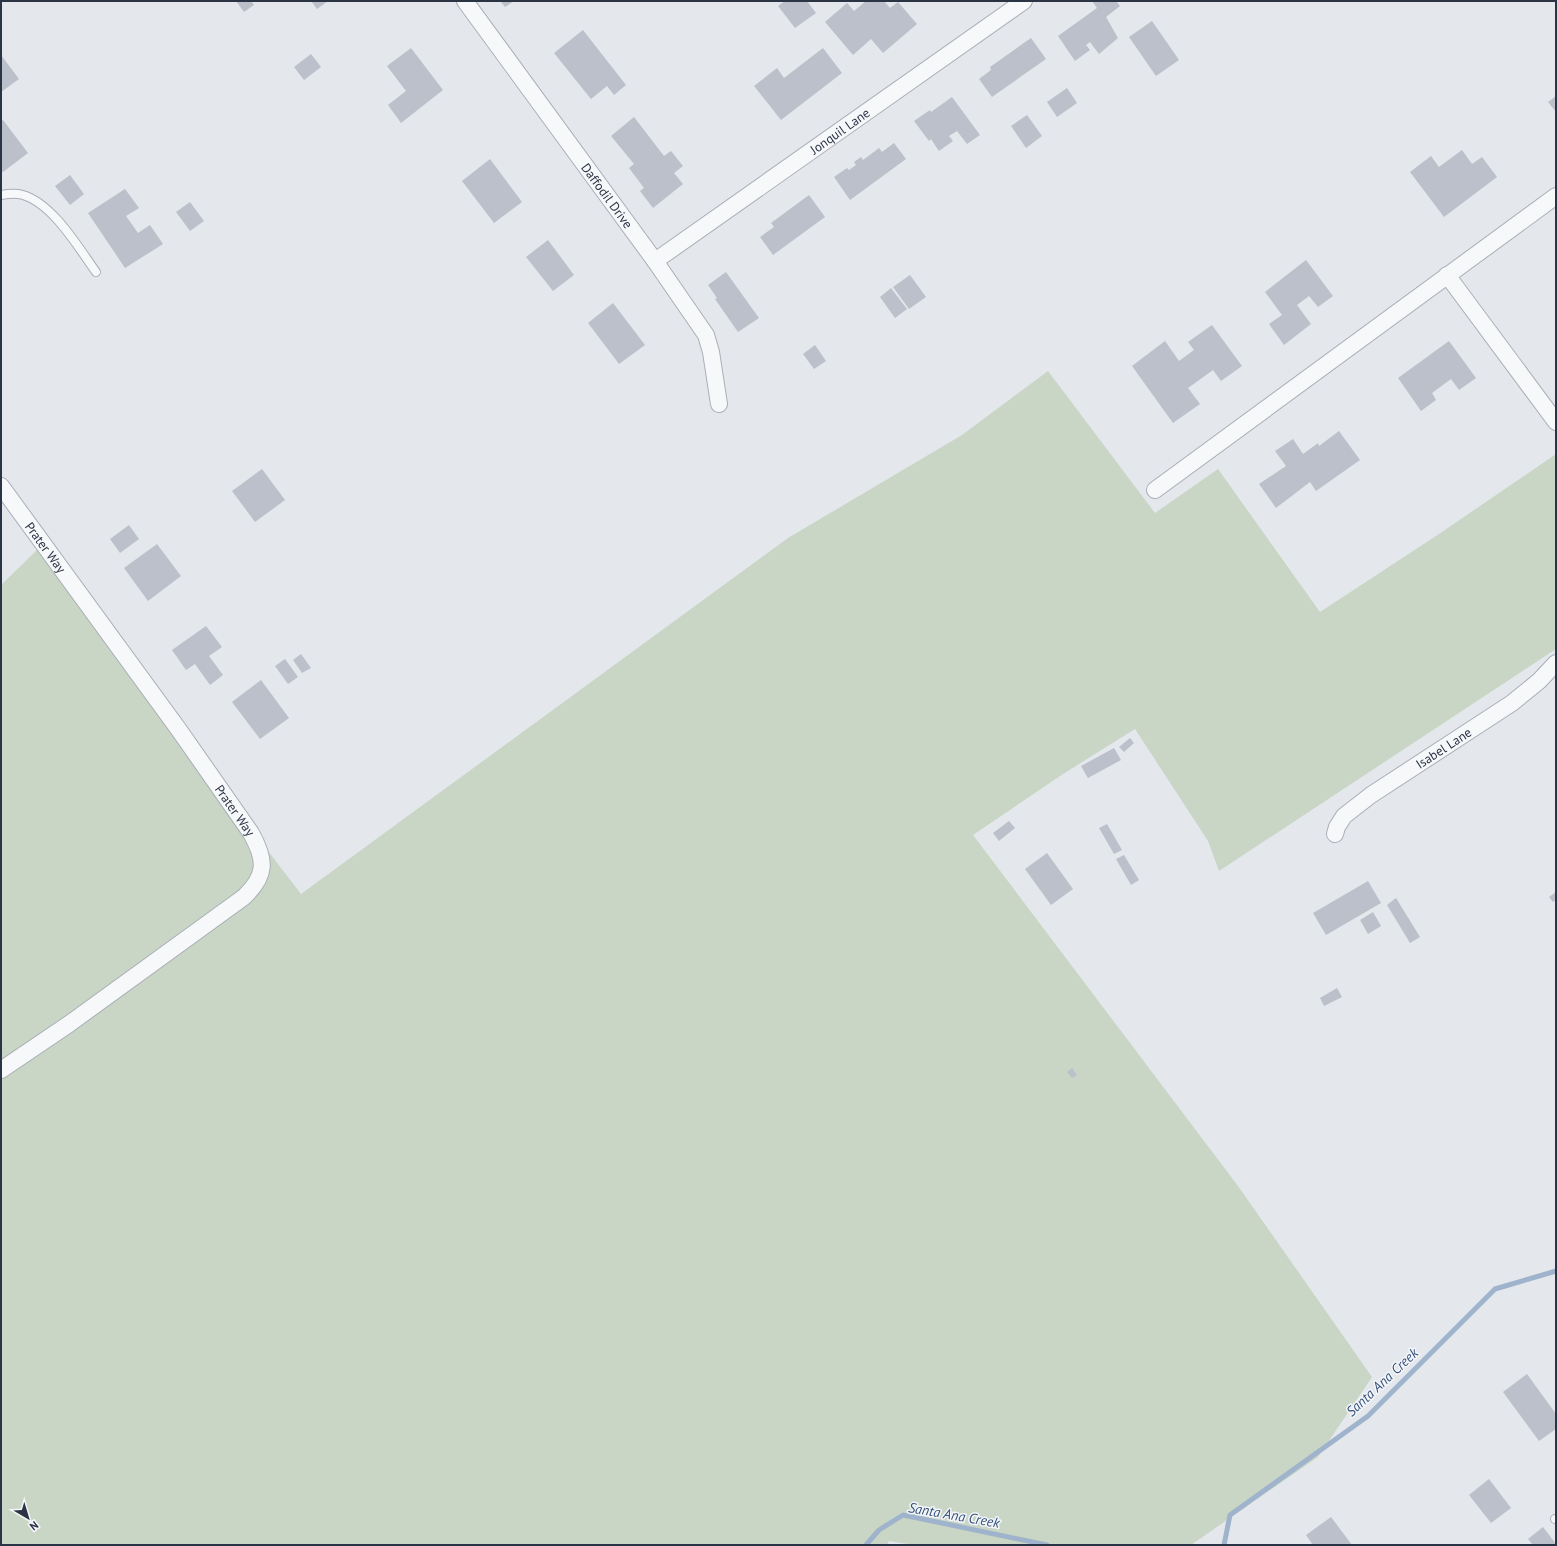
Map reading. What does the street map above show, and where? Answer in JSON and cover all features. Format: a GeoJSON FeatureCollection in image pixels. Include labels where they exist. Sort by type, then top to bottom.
{"type":"FeatureCollection","features":[{"type":"Feature","properties":{"kind":"street","name":"Daffodil Drive"},"geometry":{"type":"LineString","coordinates":[[465,1],[655,261],[706,335],[711,352],[719,404]]}},
{"type":"Feature","properties":{"kind":"street","name":"Jonquil Lane"},"geometry":{"type":"LineString","coordinates":[[655,261],[1024,1]]}},
{"type":"Feature","properties":{"kind":"street"},"geometry":{"type":"LineString","coordinates":[[1155,490],[1556,196]]}},
{"type":"Feature","properties":{"kind":"street"},"geometry":{"type":"LineString","coordinates":[[1447,275],[1556,422]]}},
{"type":"Feature","properties":{"kind":"street","name":"Prater Way"},"geometry":{"type":"LineString","coordinates":[[1,486],[179,730],[251,833],[257,845],[262,863],[259,880],[244,897],[82,1016],[1,1070]]}},
{"type":"Feature","properties":{"kind":"street","name":"Isabel Lane"},"geometry":{"type":"LineString","coordinates":[[1336,834],[1339,821],[1371,795],[1512,703],[1539,681],[1556,663]]}},
{"type":"Feature","properties":{"kind":"lane"},"geometry":{"type":"LineString","coordinates":[[1,195],[21,194],[36,200],[48,210],[96,272]]}},
{"type":"Feature","properties":{"kind":"green space"},"geometry":{"type":"Polygon","coordinates":[[[1048,371],[1155,513],[1218,469],[1320,612],[1439,534],[1556,454],[1556,649],[1219,871],[1208,841],[1135,729],[1063,774],[973,835],[1238,1186],[1372,1377],[1318,1457],[1191,1545],[914,1545],[889,1541],[887,1545],[1,1545],[1,585],[37,550],[301,894],[788,538],[962,435],[1048,371]]]}},
{"type":"Feature","properties":{"kind":"building"},"geometry":{"type":"Polygon","coordinates":[[[236,1],[251,1],[254,5],[244,12],[236,1]]]}},
{"type":"Feature","properties":{"kind":"building"},"geometry":{"type":"Polygon","coordinates":[[[311,1],[328,1],[317,9],[311,1]]]}},
{"type":"Feature","properties":{"kind":"building"},"geometry":{"type":"Polygon","coordinates":[[[500,1],[514,1],[505,7],[500,1]]]}},
{"type":"Feature","properties":{"kind":"building"},"geometry":{"type":"Polygon","coordinates":[[[785,1],[807,1],[816,13],[795,28],[778,6],[785,1]]]}},
{"type":"Feature","properties":{"kind":"building"},"geometry":{"type":"Polygon","coordinates":[[[866,1],[884,1],[890,8],[898,2],[917,24],[883,53],[871,39],[853,55],[825,22],[847,3],[854,11],[866,1]]]}},
{"type":"Feature","properties":{"kind":"building"},"geometry":{"type":"Polygon","coordinates":[[[1092,1],[1116,1],[1120,6],[1106,17],[1118,38],[1099,54],[1090,42],[1086,45],[1090,50],[1075,61],[1058,36],[1097,8],[1092,1]]]}},
{"type":"Feature","properties":{"kind":"building"},"geometry":{"type":"Polygon","coordinates":[[[1152,21],[1179,60],[1156,76],[1129,37],[1152,21]]]}},
{"type":"Feature","properties":{"kind":"building"},"geometry":{"type":"Polygon","coordinates":[[[583,30],[626,85],[614,95],[607,86],[591,99],[554,53],[583,30]]]}},
{"type":"Feature","properties":{"kind":"building"},"geometry":{"type":"Polygon","coordinates":[[[1031,38],[1046,59],[992,97],[979,79],[991,70],[990,67],[1031,38]]]}},
{"type":"Feature","properties":{"kind":"building"},"geometry":{"type":"Polygon","coordinates":[[[411,48],[443,90],[401,123],[388,105],[406,91],[387,66],[411,48]]]}},
{"type":"Feature","properties":{"kind":"building"},"geometry":{"type":"Polygon","coordinates":[[[823,48],[842,73],[781,120],[754,86],[777,68],[784,78],[823,48]]]}},
{"type":"Feature","properties":{"kind":"building"},"geometry":{"type":"Polygon","coordinates":[[[311,54],[321,67],[304,80],[294,67],[311,54]]]}},
{"type":"Feature","properties":{"kind":"building"},"geometry":{"type":"Polygon","coordinates":[[[1,55],[19,79],[1,92],[1,55]]]}},
{"type":"Feature","properties":{"kind":"building"},"geometry":{"type":"Polygon","coordinates":[[[1067,88],[1077,103],[1057,117],[1047,102],[1067,88]]]}},
{"type":"Feature","properties":{"kind":"building"},"geometry":{"type":"Polygon","coordinates":[[[1556,96],[1556,112],[1548,102],[1556,96]]]}},
{"type":"Feature","properties":{"kind":"building"},"geometry":{"type":"Polygon","coordinates":[[[952,97],[980,135],[967,144],[957,131],[949,136],[953,141],[939,151],[931,139],[929,141],[914,121],[930,110],[931,112],[952,97]]]}},
{"type":"Feature","properties":{"kind":"building"},"geometry":{"type":"Polygon","coordinates":[[[1027,115],[1042,136],[1026,148],[1011,126],[1027,115]]]}},
{"type":"Feature","properties":{"kind":"building"},"geometry":{"type":"Polygon","coordinates":[[[634,117],[664,156],[671,151],[683,166],[674,173],[683,184],[653,208],[640,191],[644,188],[629,168],[634,164],[611,136],[634,117]]]}},
{"type":"Feature","properties":{"kind":"building"},"geometry":{"type":"Polygon","coordinates":[[[3,120],[28,153],[3,172],[1,169],[1,121],[3,120]]]}},
{"type":"Feature","properties":{"kind":"building"},"geometry":{"type":"Polygon","coordinates":[[[894,143],[906,159],[850,200],[834,177],[847,168],[849,170],[856,165],[854,162],[861,157],[863,160],[879,148],[882,152],[894,143]]]}},
{"type":"Feature","properties":{"kind":"building"},"geometry":{"type":"Polygon","coordinates":[[[1462,150],[1472,164],[1482,157],[1497,177],[1444,217],[1410,172],[1431,156],[1439,167],[1462,150]]]}},
{"type":"Feature","properties":{"kind":"building"},"geometry":{"type":"Polygon","coordinates":[[[490,159],[522,202],[494,223],[462,181],[490,159]]]}},
{"type":"Feature","properties":{"kind":"building"},"geometry":{"type":"Polygon","coordinates":[[[70,175],[84,194],[70,205],[55,186],[70,175]]]}},
{"type":"Feature","properties":{"kind":"building"},"geometry":{"type":"Polygon","coordinates":[[[125,189],[139,208],[126,216],[138,233],[150,225],[163,244],[125,268],[88,213],[125,189]]]}},
{"type":"Feature","properties":{"kind":"building"},"geometry":{"type":"Polygon","coordinates":[[[809,195],[825,217],[773,255],[760,237],[774,227],[771,223],[809,195]]]}},
{"type":"Feature","properties":{"kind":"building"},"geometry":{"type":"Polygon","coordinates":[[[190,202],[204,221],[190,231],[176,212],[190,202]]]}},
{"type":"Feature","properties":{"kind":"building"},"geometry":{"type":"Polygon","coordinates":[[[548,240],[574,275],[553,291],[526,257],[548,240]]]}},
{"type":"Feature","properties":{"kind":"building"},"geometry":{"type":"Polygon","coordinates":[[[1306,260],[1333,296],[1318,307],[1309,296],[1297,305],[1311,324],[1284,345],[1269,324],[1282,315],[1265,292],[1306,260]]]}},
{"type":"Feature","properties":{"kind":"building"},"geometry":{"type":"Polygon","coordinates":[[[726,272],[759,318],[738,332],[715,299],[717,298],[708,285],[726,272]]]}},
{"type":"Feature","properties":{"kind":"building"},"geometry":{"type":"Polygon","coordinates":[[[910,275],[926,297],[909,309],[893,287],[910,275]]]}},
{"type":"Feature","properties":{"kind":"building"},"geometry":{"type":"Polygon","coordinates":[[[891,288],[907,309],[895,318],[880,297],[891,288]]]}},
{"type":"Feature","properties":{"kind":"building"},"geometry":{"type":"Polygon","coordinates":[[[613,303],[645,345],[619,364],[588,323],[613,303]]]}},
{"type":"Feature","properties":{"kind":"building"},"geometry":{"type":"Polygon","coordinates":[[[1212,325],[1242,366],[1221,381],[1213,370],[1188,388],[1200,404],[1173,423],[1132,366],[1165,341],[1179,361],[1194,350],[1188,342],[1212,325]]]}},
{"type":"Feature","properties":{"kind":"building"},"geometry":{"type":"Polygon","coordinates":[[[1449,341],[1476,378],[1459,390],[1451,379],[1432,393],[1436,400],[1421,411],[1398,378],[1449,341]]]}},
{"type":"Feature","properties":{"kind":"building"},"geometry":{"type":"Polygon","coordinates":[[[815,345],[826,361],[814,369],[803,354],[815,345]]]}},
{"type":"Feature","properties":{"kind":"building"},"geometry":{"type":"Polygon","coordinates":[[[1339,431],[1360,460],[1316,491],[1310,482],[1276,508],[1259,484],[1286,466],[1275,451],[1293,439],[1303,454],[1318,443],[1319,446],[1339,431]]]}},
{"type":"Feature","properties":{"kind":"building"},"geometry":{"type":"Polygon","coordinates":[[[262,469],[285,500],[255,522],[232,491],[262,469]]]}},
{"type":"Feature","properties":{"kind":"building"},"geometry":{"type":"Polygon","coordinates":[[[129,525],[139,539],[120,553],[110,539],[129,525]]]}},
{"type":"Feature","properties":{"kind":"building"},"geometry":{"type":"Polygon","coordinates":[[[157,544],[181,576],[148,601],[124,568],[157,544]]]}},
{"type":"Feature","properties":{"kind":"building"},"geometry":{"type":"Polygon","coordinates":[[[206,626],[222,647],[209,656],[223,675],[210,685],[195,664],[186,670],[172,650],[206,626]]]}},
{"type":"Feature","properties":{"kind":"building"},"geometry":{"type":"Polygon","coordinates":[[[301,654],[311,668],[302,673],[293,660],[301,654]]]}},
{"type":"Feature","properties":{"kind":"building"},"geometry":{"type":"Polygon","coordinates":[[[285,659],[298,677],[288,684],[275,666],[285,659]]]}},
{"type":"Feature","properties":{"kind":"building"},"geometry":{"type":"Polygon","coordinates":[[[261,680],[289,718],[260,739],[232,702],[261,680]]]}},
{"type":"Feature","properties":{"kind":"building"},"geometry":{"type":"Polygon","coordinates":[[[1130,738],[1134,743],[1124,752],[1119,747],[1130,738]]]}},
{"type":"Feature","properties":{"kind":"building"},"geometry":{"type":"Polygon","coordinates":[[[1114,748],[1121,760],[1088,778],[1081,766],[1114,748]]]}},
{"type":"Feature","properties":{"kind":"building"},"geometry":{"type":"Polygon","coordinates":[[[1009,821],[1015,828],[999,841],[993,833],[1009,821]]]}},
{"type":"Feature","properties":{"kind":"building"},"geometry":{"type":"Polygon","coordinates":[[[1107,824],[1122,850],[1114,854],[1099,828],[1107,824]]]}},
{"type":"Feature","properties":{"kind":"building"},"geometry":{"type":"Polygon","coordinates":[[[1047,853],[1073,889],[1051,905],[1025,869],[1047,853]]]}},
{"type":"Feature","properties":{"kind":"building"},"geometry":{"type":"Polygon","coordinates":[[[1124,855],[1139,880],[1131,885],[1116,859],[1124,855]]]}},
{"type":"Feature","properties":{"kind":"building"},"geometry":{"type":"Polygon","coordinates":[[[1368,881],[1381,903],[1326,935],[1313,913],[1368,881]]]}},
{"type":"Feature","properties":{"kind":"building"},"geometry":{"type":"Polygon","coordinates":[[[1556,892],[1556,900],[1553,902],[1549,897],[1556,892]]]}},
{"type":"Feature","properties":{"kind":"building"},"geometry":{"type":"Polygon","coordinates":[[[1396,898],[1420,937],[1410,943],[1387,905],[1396,898]]]}},
{"type":"Feature","properties":{"kind":"building"},"geometry":{"type":"Polygon","coordinates":[[[1373,912],[1381,926],[1368,934],[1360,920],[1373,912]]]}},
{"type":"Feature","properties":{"kind":"building"},"geometry":{"type":"Polygon","coordinates":[[[1337,988],[1342,997],[1324,1006],[1320,998],[1337,988]]]}},
{"type":"Feature","properties":{"kind":"building"},"geometry":{"type":"Polygon","coordinates":[[[1072,1068],[1077,1075],[1072,1078],[1067,1072],[1072,1068]]]}},
{"type":"Feature","properties":{"kind":"building"},"geometry":{"type":"Polygon","coordinates":[[[1527,1374],[1556,1414],[1556,1429],[1539,1441],[1503,1392],[1527,1374]]]}},
{"type":"Feature","properties":{"kind":"building"},"geometry":{"type":"Polygon","coordinates":[[[1489,1479],[1511,1508],[1491,1523],[1469,1495],[1489,1479]]]}},
{"type":"Feature","properties":{"kind":"building"},"geometry":{"type":"Polygon","coordinates":[[[1331,1517],[1352,1545],[1313,1545],[1306,1535],[1331,1517]]]}},
{"type":"Feature","properties":{"kind":"building"},"geometry":{"type":"Polygon","coordinates":[[[1543,1527],[1556,1544],[1555,1545],[1533,1545],[1528,1539],[1543,1527]]]}},
{"type":"Feature","properties":{"kind":"waterway","name":"Santa Ana Creek"},"geometry":{"type":"LineString","coordinates":[[1224,1545],[1230,1515],[1368,1416],[1495,1289],[1556,1271]]}},
{"type":"Feature","properties":{"kind":"waterway","name":"Santa Ana Creek"},"geometry":{"type":"LineString","coordinates":[[866,1545],[879,1530],[903,1515],[1047,1545]]}}]}
